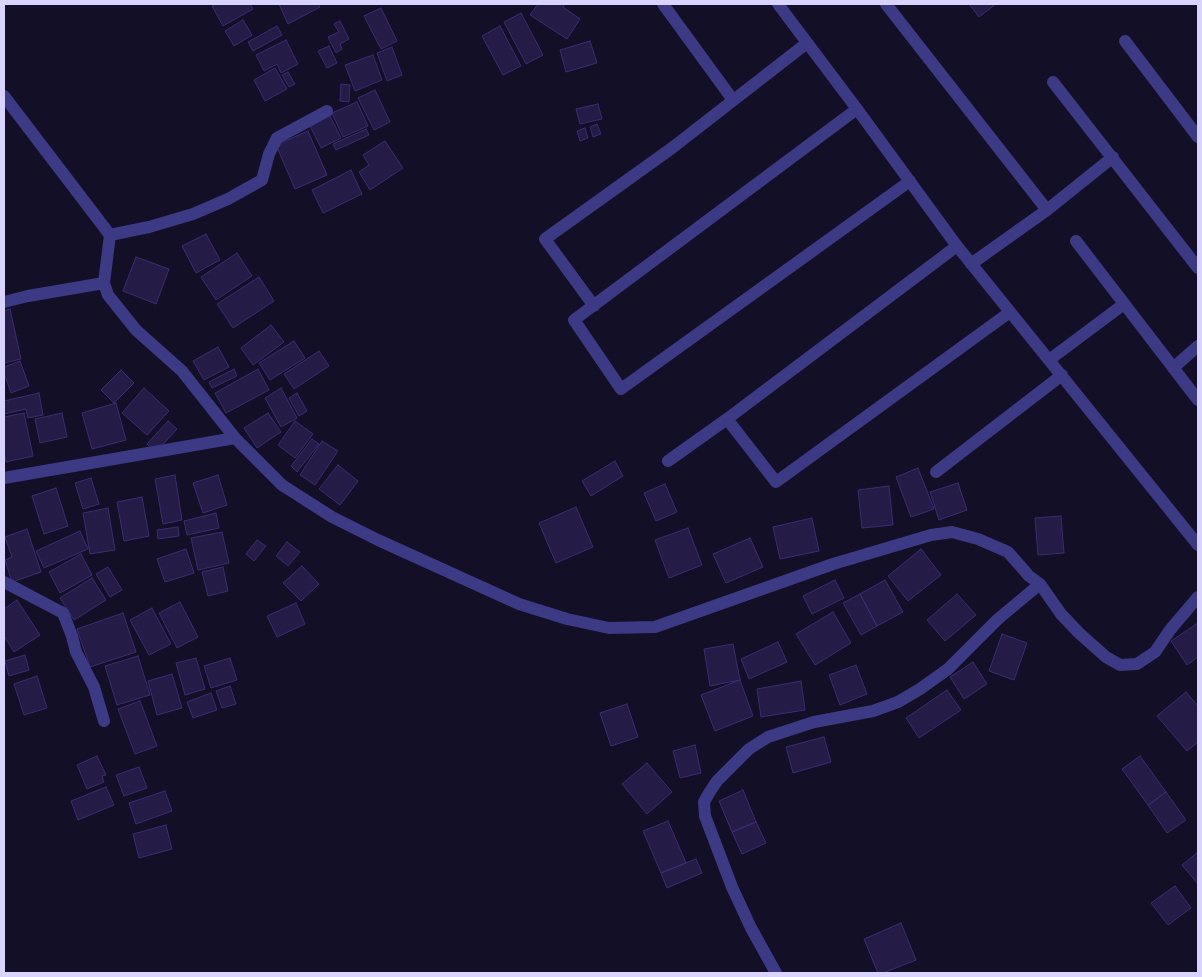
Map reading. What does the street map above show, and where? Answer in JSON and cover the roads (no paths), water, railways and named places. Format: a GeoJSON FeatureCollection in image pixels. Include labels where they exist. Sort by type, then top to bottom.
{"type":"FeatureCollection","features":[{"type":"Feature","properties":{"kind":"street"},"geometry":{"type":"LineString","coordinates":[[663,4],[733,100]]}},
{"type":"Feature","properties":{"kind":"street"},"geometry":{"type":"LineString","coordinates":[[778,4],[956,246],[1198,545]]}},
{"type":"Feature","properties":{"kind":"street"},"geometry":{"type":"LineString","coordinates":[[886,4],[1047,210]]}},
{"type":"Feature","properties":{"kind":"street"},"geometry":{"type":"LineString","coordinates":[[1125,41],[1198,137]]}},
{"type":"Feature","properties":{"kind":"street"},"geometry":{"type":"LineString","coordinates":[[594,306],[545,239],[672,148],[807,43]]}},
{"type":"Feature","properties":{"kind":"street"},"geometry":{"type":"LineString","coordinates":[[1053,82],[1198,268]]}},
{"type":"Feature","properties":{"kind":"street"},"geometry":{"type":"LineString","coordinates":[[4,96],[110,235],[104,283],[108,295],[136,330],[182,371],[235,438],[282,485],[332,517],[519,604],[567,619],[609,628],[655,627],[833,564],[931,535],[952,532],[978,538],[1008,552],[1040,584],[1079,633],[1106,657],[1120,665],[1137,664],[1155,652],[1170,630],[1198,597]]}},
{"type":"Feature","properties":{"kind":"street"},"geometry":{"type":"LineString","coordinates":[[857,109],[574,320],[622,389],[910,181]]}},
{"type":"Feature","properties":{"kind":"street"},"geometry":{"type":"LineString","coordinates":[[110,235],[149,227],[193,214],[228,199],[262,180],[269,154],[277,138],[327,111]]}},
{"type":"Feature","properties":{"kind":"street"},"geometry":{"type":"LineString","coordinates":[[971,264],[1047,210],[1113,157]]}},
{"type":"Feature","properties":{"kind":"street"},"geometry":{"type":"LineString","coordinates":[[1076,241],[1198,400]]}},
{"type":"Feature","properties":{"kind":"street"},"geometry":{"type":"LineString","coordinates":[[668,462],[956,246]]}},
{"type":"Feature","properties":{"kind":"street"},"geometry":{"type":"LineString","coordinates":[[4,302],[104,283]]}},
{"type":"Feature","properties":{"kind":"street"},"geometry":{"type":"LineString","coordinates":[[1049,360],[1124,304]]}},
{"type":"Feature","properties":{"kind":"street"},"geometry":{"type":"LineString","coordinates":[[727,419],[776,482],[1010,312]]}},
{"type":"Feature","properties":{"kind":"street"},"geometry":{"type":"LineString","coordinates":[[1173,368],[1198,346]]}},
{"type":"Feature","properties":{"kind":"street"},"geometry":{"type":"LineString","coordinates":[[936,472],[1062,376]]}},
{"type":"Feature","properties":{"kind":"street"},"geometry":{"type":"LineString","coordinates":[[4,478],[235,438]]}},
{"type":"Feature","properties":{"kind":"street"},"geometry":{"type":"LineString","coordinates":[[4,582],[63,613],[76,652],[94,687],[104,720]]}},
{"type":"Feature","properties":{"kind":"street"},"geometry":{"type":"LineString","coordinates":[[776,973],[751,928],[732,887],[705,816],[704,802],[717,781],[749,749],[768,736],[814,722],[873,711],[898,702],[920,689],[948,669],[998,619],[1040,584]]}}]}
